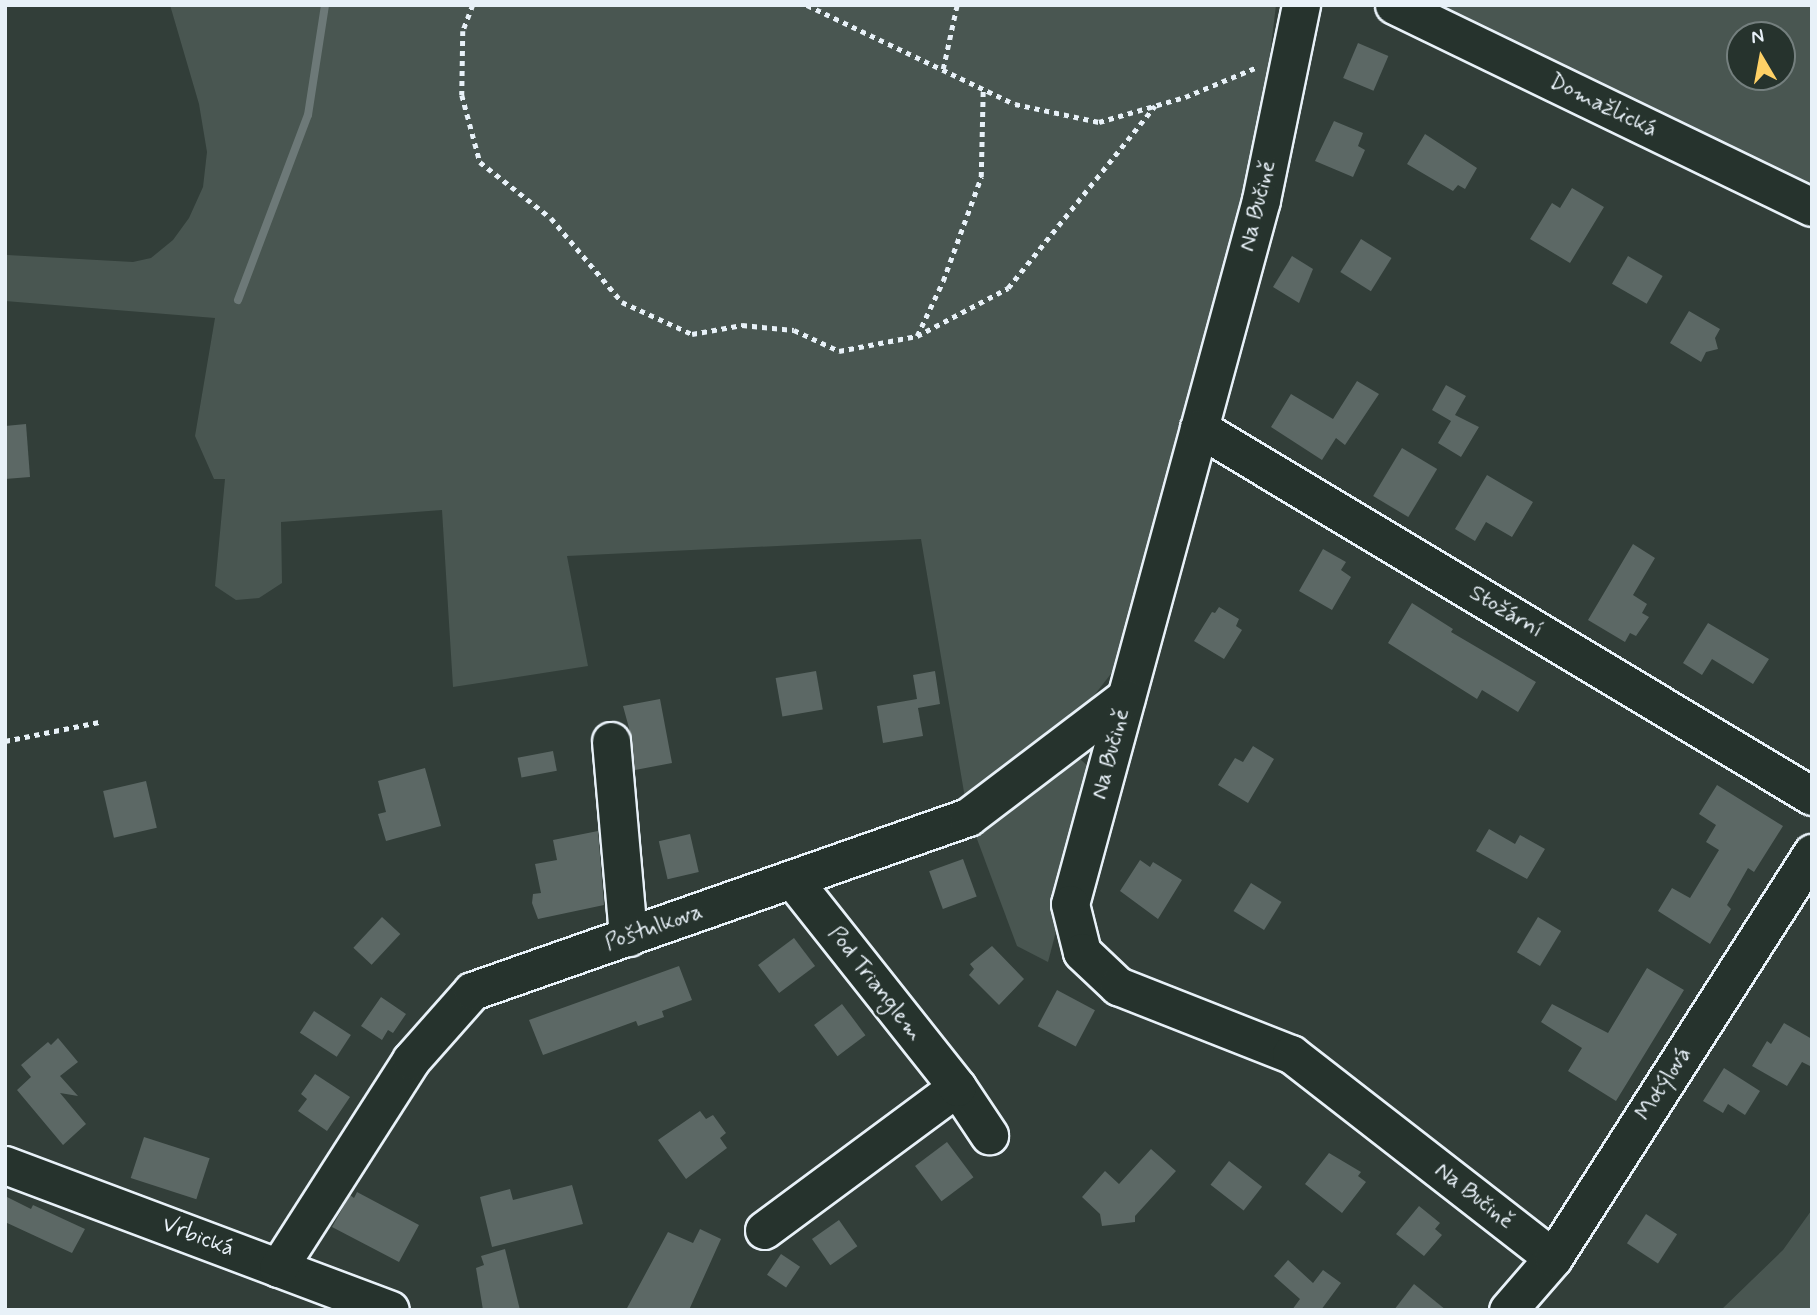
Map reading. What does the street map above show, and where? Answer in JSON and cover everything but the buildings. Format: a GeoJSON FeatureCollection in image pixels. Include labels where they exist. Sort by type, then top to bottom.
{"type":"FeatureCollection","features":[{"type":"Feature","properties":{"kind":"street","name":"Na Bučině"},"geometry":{"type":"LineString","coordinates":[[1301,5],[1261,200],[1070,904],[1082,952],[1118,985],[1291,1054],[1553,1258]]}},
{"type":"Feature","properties":{"kind":"street","name":"Domažlická"},"geometry":{"type":"LineString","coordinates":[[1394,5],[1812,207]]}},
{"type":"Feature","properties":{"kind":"street","name":"Stožární"},"geometry":{"type":"LineString","coordinates":[[1199,428],[1812,796]]}},
{"type":"Feature","properties":{"kind":"street","name":"Poštulkova"},"geometry":{"type":"LineString","coordinates":[[278,1268],[411,1060],[472,991],[968,817],[1126,697]]}},
{"type":"Feature","properties":{"kind":"street"},"geometry":{"type":"LineString","coordinates":[[611,741],[628,937]]}},
{"type":"Feature","properties":{"kind":"street","name":"Motýlová"},"geometry":{"type":"LineString","coordinates":[[1508,1310],[1553,1258],[1812,853]]}},
{"type":"Feature","properties":{"kind":"street","name":"Pod Trianglem"},"geometry":{"type":"LineString","coordinates":[[793,880],[957,1087],[989,1135]]}},
{"type":"Feature","properties":{"kind":"street"},"geometry":{"type":"LineString","coordinates":[[764,1230],[957,1087]]}},
{"type":"Feature","properties":{"kind":"street","name":"Vrbická"},"geometry":{"type":"LineString","coordinates":[[5,1165],[390,1310]]}},
{"type":"Feature","properties":{"kind":"path"},"geometry":{"type":"LineString","coordinates":[[473,5],[463,31],[462,95],[480,162],[551,218],[622,302],[692,334],[742,325],[794,330],[839,351],[917,336],[1008,288],[1155,106]]}},
{"type":"Feature","properties":{"kind":"path"},"geometry":{"type":"LineString","coordinates":[[807,5],[1015,104],[1099,122],[1185,97],[1291,53]]}},
{"type":"Feature","properties":{"kind":"path"},"geometry":{"type":"LineString","coordinates":[[943,69],[957,5]]}},
{"type":"Feature","properties":{"kind":"path"},"geometry":{"type":"LineString","coordinates":[[917,336],[943,281],[981,177],[983,88]]}},
{"type":"Feature","properties":{"kind":"path"},"geometry":{"type":"LineString","coordinates":[[5,741],[99,722]]}},
{"type":"Feature","properties":{"kind":"shaded area"},"geometry":{"type":"Polygon","coordinates":[[[170,5],[1276,5],[1255,178],[1117,666],[1089,702],[1018,753],[965,798],[921,539],[567,556],[588,666],[453,687],[442,510],[281,522],[282,583],[259,598],[236,600],[215,586],[225,479],[214,479],[195,436],[215,318],[5,301],[7,255],[133,262],[151,258],[173,240],[189,218],[203,187],[207,152],[199,104],[170,5]]]}},
{"type":"Feature","properties":{"kind":"shaded area"},"geometry":{"type":"Polygon","coordinates":[[[1419,5],[1812,5],[1812,195],[1419,5]]]}},
{"type":"Feature","properties":{"kind":"shaded area"},"geometry":{"type":"Polygon","coordinates":[[[1072,752],[1097,774],[1048,962],[1017,946],[974,831],[1072,752]]]}},
{"type":"Feature","properties":{"kind":"shaded area"},"geometry":{"type":"Polygon","coordinates":[[[1811,1211],[1812,1310],[1721,1310],[1783,1250],[1811,1211]]]}},
{"type":"Feature","properties":{"kind":"waterway"},"geometry":{"type":"LineString","coordinates":[[238,300],[308,115],[325,5]]}}]}
